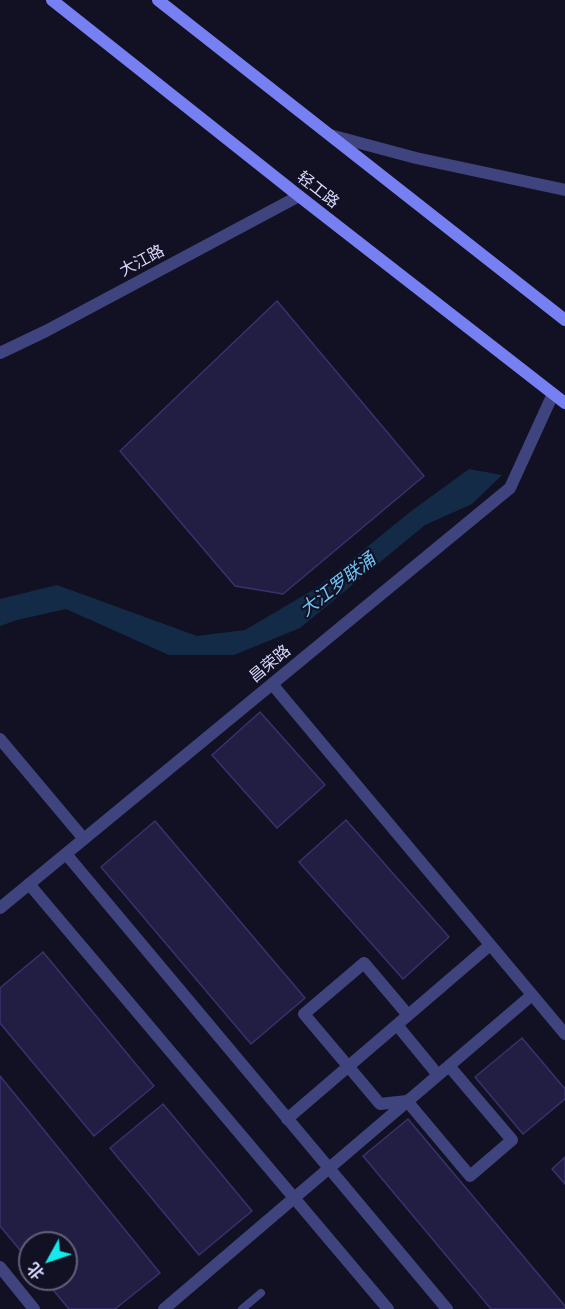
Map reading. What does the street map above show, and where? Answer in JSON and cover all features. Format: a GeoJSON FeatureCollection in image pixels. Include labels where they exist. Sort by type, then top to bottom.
{"type":"FeatureCollection","features":[{"type":"Feature","properties":{"kind":"main road","name":"轻工路"},"geometry":{"type":"LineString","coordinates":[[52,0],[565,403]]}},
{"type":"Feature","properties":{"kind":"main road"},"geometry":{"type":"LineString","coordinates":[[158,0],[565,320]]}},
{"type":"Feature","properties":{"kind":"street"},"geometry":{"type":"LineString","coordinates":[[329,135],[416,158],[565,190]]}},
{"type":"Feature","properties":{"kind":"street","name":"大江路"},"geometry":{"type":"LineString","coordinates":[[0,353],[46,331],[299,196]]}},
{"type":"Feature","properties":{"kind":"street","name":"昌荣路"},"geometry":{"type":"LineString","coordinates":[[0,908],[510,488],[553,394]]}},
{"type":"Feature","properties":{"kind":"street"},"geometry":{"type":"LineString","coordinates":[[272,684],[565,1034]]}},
{"type":"Feature","properties":{"kind":"street"},"geometry":{"type":"LineString","coordinates":[[0,739],[84,839]]}},
{"type":"Feature","properties":{"kind":"street"},"geometry":{"type":"LineString","coordinates":[[66,854],[447,1309]]}},
{"type":"Feature","properties":{"kind":"street"},"geometry":{"type":"LineString","coordinates":[[29,884],[388,1309]]}},
{"type":"Feature","properties":{"kind":"street"},"geometry":{"type":"LineString","coordinates":[[287,1119],[490,945]]}},
{"type":"Feature","properties":{"kind":"street"},"geometry":{"type":"LineString","coordinates":[[407,1101],[380,1104],[304,1014],[364,963],[408,1015]]}},
{"type":"Feature","properties":{"kind":"street"},"geometry":{"type":"LineString","coordinates":[[164,1309],[532,995]]}},
{"type":"Feature","properties":{"kind":"street"},"geometry":{"type":"LineString","coordinates":[[397,1025],[438,1075]]}},
{"type":"Feature","properties":{"kind":"street"},"geometry":{"type":"LineString","coordinates":[[407,1101],[470,1176],[512,1140],[449,1066]]}},
{"type":"Feature","properties":{"kind":"street"},"geometry":{"type":"LineString","coordinates":[[0,1268],[34,1309]]}},
{"type":"Feature","properties":{"kind":"lane"},"geometry":{"type":"LineString","coordinates":[[242,1309],[261,1293]]}},
{"type":"Feature","properties":{"kind":"water","name":"大江罗联涌"},"geometry":{"type":"Polygon","coordinates":[[[469,469],[502,475],[472,504],[425,525],[300,628],[234,655],[169,655],[66,609],[0,626],[0,599],[57,585],[197,636],[245,630],[318,587],[410,512],[469,469]]]}},
{"type":"Feature","properties":{"kind":"building"},"geometry":{"type":"Polygon","coordinates":[[[277,301],[424,476],[283,594],[235,586],[120,451],[277,301]]]}},
{"type":"Feature","properties":{"kind":"building"},"geometry":{"type":"Polygon","coordinates":[[[260,712],[325,785],[277,828],[212,755],[260,712]]]}},
{"type":"Feature","properties":{"kind":"building"},"geometry":{"type":"Polygon","coordinates":[[[346,820],[449,937],[403,979],[299,862],[346,820]]]}},
{"type":"Feature","properties":{"kind":"building"},"geometry":{"type":"Polygon","coordinates":[[[155,821],[305,998],[251,1044],[101,867],[155,821]]]}},
{"type":"Feature","properties":{"kind":"building"},"geometry":{"type":"Polygon","coordinates":[[[43,952],[154,1086],[94,1136],[0,1023],[0,988],[43,952]]]}},
{"type":"Feature","properties":{"kind":"building"},"geometry":{"type":"Polygon","coordinates":[[[522,1038],[565,1089],[565,1099],[523,1134],[475,1077],[522,1038]]]}},
{"type":"Feature","properties":{"kind":"building"},"geometry":{"type":"Polygon","coordinates":[[[0,1076],[160,1273],[115,1309],[69,1309],[54,1291],[78,1291],[78,1231],[18,1231],[18,1248],[0,1226],[0,1076]]]}},
{"type":"Feature","properties":{"kind":"building"},"geometry":{"type":"Polygon","coordinates":[[[163,1104],[252,1211],[199,1255],[110,1148],[163,1104]]]}},
{"type":"Feature","properties":{"kind":"building"},"geometry":{"type":"Polygon","coordinates":[[[408,1119],[565,1306],[565,1309],[491,1309],[363,1156],[408,1119]]]}},
{"type":"Feature","properties":{"kind":"building"},"geometry":{"type":"Polygon","coordinates":[[[565,1157],[565,1184],[552,1169],[565,1157]]]}}]}
